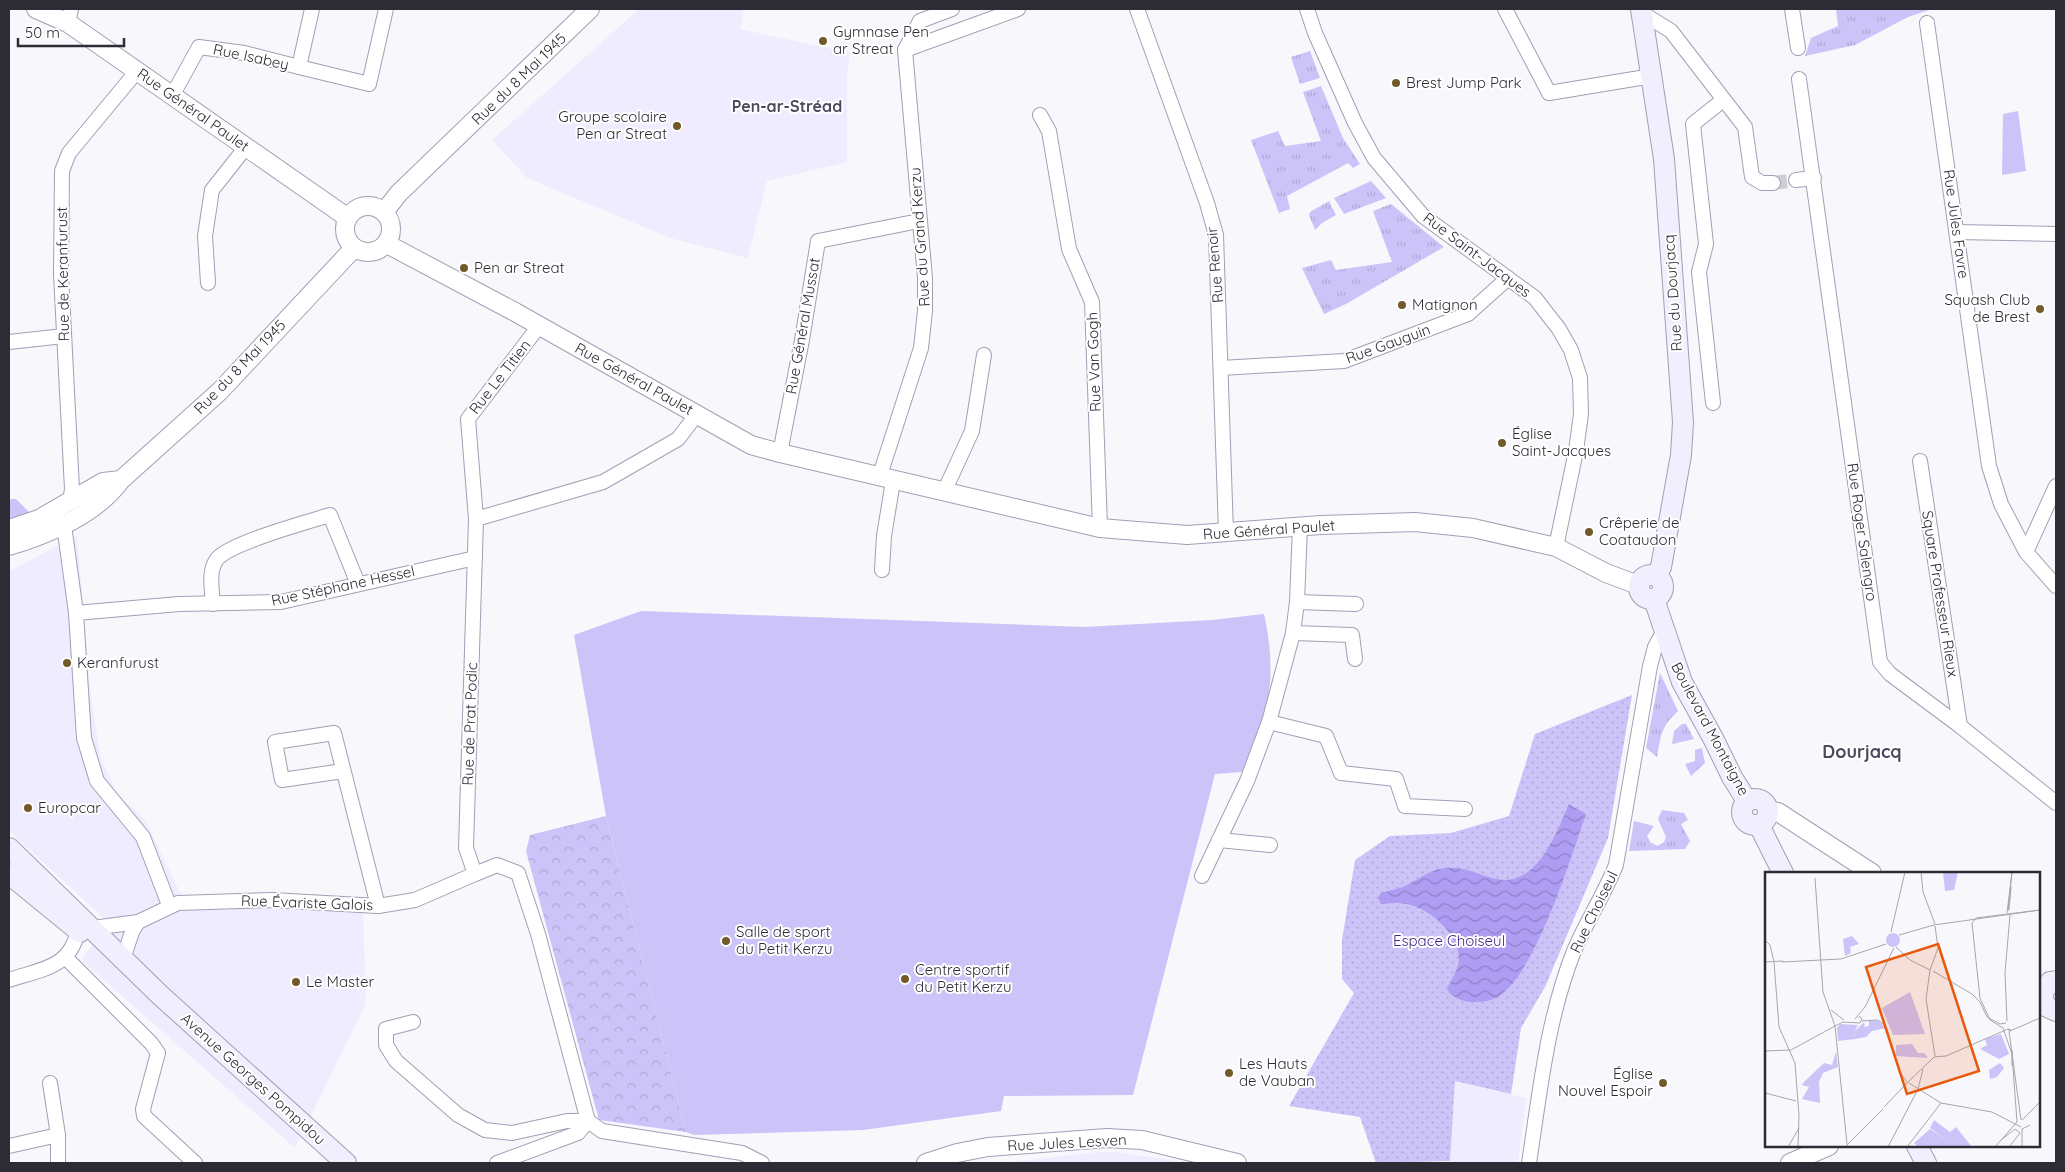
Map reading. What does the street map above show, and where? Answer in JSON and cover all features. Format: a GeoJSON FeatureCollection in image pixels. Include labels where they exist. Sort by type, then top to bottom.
{"type":"FeatureCollection","features":[{"type":"Feature","properties":{"kind":"main road","name":"Rue du Dourjacq"},"geometry":{"type":"LineString","coordinates":[[1641,11],[1664,159],[1683,422],[1681,455],[1661,567],[1647,580]]}},
{"type":"Feature","properties":{"kind":"main road","name":"Boulevard Montaigne"},"geometry":{"type":"LineString","coordinates":[[1647,580],[1660,578],[1663,588],[1662,593],[1654,599],[1663,632],[1682,682],[1732,777],[1747,801],[1741,812],[1744,820],[1751,825],[1764,818],[1783,872]]}},
{"type":"Feature","properties":{"kind":"main road","name":"Avenue Georges Pompidou"},"geometry":{"type":"LineString","coordinates":[[9,848],[86,929],[346,1163]]}},
{"type":"Feature","properties":{"kind":"main road","name":"Avenue Georges Pompidou"},"geometry":{"type":"LineString","coordinates":[[9,874],[86,929],[124,959],[160,995]]}},
{"type":"Feature","properties":{"kind":"main road"},"geometry":{"type":"LineString","coordinates":[[1918,1147],[1926,1163]]}},
{"type":"Feature","properties":{"kind":"street","name":"Rue Général Paulet"},"geometry":{"type":"LineString","coordinates":[[36,9],[69,16],[137,71],[348,218]]}},
{"type":"Feature","properties":{"kind":"street","name":"Rue Isabey"},"geometry":{"type":"LineString","coordinates":[[299,67],[312,9]]}},
{"type":"Feature","properties":{"kind":"street","name":"Rue Isabey"},"geometry":{"type":"LineString","coordinates":[[172,96],[199,47],[244,53],[369,84],[386,9]]}},
{"type":"Feature","properties":{"kind":"street"},"geometry":{"type":"LineString","coordinates":[[905,50],[920,21],[952,9]]}},
{"type":"Feature","properties":{"kind":"street"},"geometry":{"type":"LineString","coordinates":[[905,50],[1018,9]]}},
{"type":"Feature","properties":{"kind":"street","name":"Rue Renoir"},"geometry":{"type":"LineString","coordinates":[[1137,9],[1207,203],[1216,235],[1226,533]]}},
{"type":"Feature","properties":{"kind":"street","name":"Rue Saint-Jacques"},"geometry":{"type":"LineString","coordinates":[[1307,9],[1315,33],[1355,123],[1374,158],[1423,216],[1536,298],[1559,329],[1571,350],[1580,378],[1581,414],[1576,451],[1556,546]]}},
{"type":"Feature","properties":{"kind":"street"},"geometry":{"type":"LineString","coordinates":[[1505,9],[1549,93],[1652,76]]}},
{"type":"Feature","properties":{"kind":"street"},"geometry":{"type":"LineString","coordinates":[[1792,9],[1798,48]]}},
{"type":"Feature","properties":{"kind":"street"},"geometry":{"type":"LineString","coordinates":[[1641,11],[1671,31],[1745,127],[1752,177],[1762,183],[1773,183]]}},
{"type":"Feature","properties":{"kind":"street","name":"Rue du 8 Mai 1945"},"geometry":{"type":"LineString","coordinates":[[384,212],[399,194],[581,12]]}},
{"type":"Feature","properties":{"kind":"street","name":"Rue Jules Favre"},"geometry":{"type":"LineString","coordinates":[[1927,23],[1988,466],[2001,504],[2026,552],[2056,586]]}},
{"type":"Feature","properties":{"kind":"street","name":"Rue du Grand Kerzu"},"geometry":{"type":"LineString","coordinates":[[886,479],[921,348],[925,310],[925,286],[905,50]]}},
{"type":"Feature","properties":{"kind":"street","name":"Rue de Keranfurust"},"geometry":{"type":"LineString","coordinates":[[70,502],[72,489],[61,274],[62,171],[69,153],[137,71]]}},
{"type":"Feature","properties":{"kind":"street","name":"Rue Roger Salengro"},"geometry":{"type":"LineString","coordinates":[[1800,79],[1880,662],[1890,674],[1960,726],[2056,803]]}},
{"type":"Feature","properties":{"kind":"street","name":"Rue du Dourjacq"},"geometry":{"type":"LineString","coordinates":[[1713,403],[1699,272],[1706,244],[1694,124],[1723,100]]}},
{"type":"Feature","properties":{"kind":"street","name":"Rue Van Gogh"},"geometry":{"type":"LineString","coordinates":[[1040,115],[1049,130],[1069,249],[1092,302],[1100,528]]}},
{"type":"Feature","properties":{"kind":"street"},"geometry":{"type":"LineString","coordinates":[[208,283],[204,236],[212,190],[246,147]]}},
{"type":"Feature","properties":{"kind":"street"},"geometry":{"type":"LineString","coordinates":[[1796,180],[1814,178]]}},
{"type":"Feature","properties":{"kind":"street"},"geometry":{"type":"LineString","coordinates":[[364,206],[375,207],[384,212],[392,227],[387,244],[380,250],[371,253],[362,252],[354,248],[345,234],[348,218],[355,210],[364,206]]}},
{"type":"Feature","properties":{"kind":"street","name":"Rue Général Mussat"},"geometry":{"type":"LineString","coordinates":[[780,453],[802,340],[818,241],[919,222]]}},
{"type":"Feature","properties":{"kind":"street"},"geometry":{"type":"LineString","coordinates":[[1957,232],[2056,234]]}},
{"type":"Feature","properties":{"kind":"street","name":"Rue Général Paulet"},"geometry":{"type":"LineString","coordinates":[[387,244],[539,326],[751,445],[780,453],[1100,528],[1187,535],[1300,526],[1415,522],[1473,528],[1556,546],[1606,573],[1647,580]]}},
{"type":"Feature","properties":{"kind":"street","name":"Rue du 8 Mai 1945"},"geometry":{"type":"LineString","coordinates":[[9,546],[44,535],[110,496],[120,480],[220,390],[354,248]]}},
{"type":"Feature","properties":{"kind":"street","name":"Rue Gauguin"},"geometry":{"type":"LineString","coordinates":[[1221,368],[1344,361],[1468,314],[1508,278]]}},
{"type":"Feature","properties":{"kind":"street","name":"Rue Le Titien"},"geometry":{"type":"LineString","coordinates":[[476,519],[468,419],[539,326]]}},
{"type":"Feature","properties":{"kind":"street"},"geometry":{"type":"LineString","coordinates":[[9,342],[64,336]]}},
{"type":"Feature","properties":{"kind":"street"},"geometry":{"type":"LineString","coordinates":[[944,492],[972,430],[984,355]]}},
{"type":"Feature","properties":{"kind":"street"},"geometry":{"type":"LineString","coordinates":[[476,519],[603,482],[678,439],[697,414]]}},
{"type":"Feature","properties":{"kind":"street","name":"Square Professeur Rieux"},"geometry":{"type":"LineString","coordinates":[[1920,461],[1960,726]]}},
{"type":"Feature","properties":{"kind":"street"},"geometry":{"type":"LineString","coordinates":[[882,570],[886,479]]}},
{"type":"Feature","properties":{"kind":"street","name":"Rue du 8 Mai 1945"},"geometry":{"type":"LineString","coordinates":[[9,529],[39,519],[102,482],[120,480]]}},
{"type":"Feature","properties":{"kind":"street"},"geometry":{"type":"LineString","coordinates":[[2026,552],[2056,486]]}},
{"type":"Feature","properties":{"kind":"street"},"geometry":{"type":"LineString","coordinates":[[214,604],[211,573],[218,558],[245,542],[330,515],[358,584]]}},
{"type":"Feature","properties":{"kind":"street","name":"Rue de Prat Podic"},"geometry":{"type":"LineString","coordinates":[[475,874],[466,848],[476,519]]}},
{"type":"Feature","properties":{"kind":"street"},"geometry":{"type":"LineString","coordinates":[[64,524],[76,613],[84,736],[97,781],[143,837],[169,905]]}},
{"type":"Feature","properties":{"kind":"street"},"geometry":{"type":"LineString","coordinates":[[1202,876],[1247,782],[1270,722],[1293,633],[1297,602],[1300,526]]}},
{"type":"Feature","properties":{"kind":"street","name":"Rue Stéphane Hessel"},"geometry":{"type":"LineString","coordinates":[[76,613],[179,604],[281,602],[475,558]]}},
{"type":"Feature","properties":{"kind":"street"},"geometry":{"type":"LineString","coordinates":[[1297,602],[1356,604]]}},
{"type":"Feature","properties":{"kind":"street","name":"Rue Choiseul"},"geometry":{"type":"LineString","coordinates":[[1528,1163],[1539,1088],[1556,1006],[1574,951],[1605,893],[1616,866],[1653,653],[1663,632]]}},
{"type":"Feature","properties":{"kind":"street"},"geometry":{"type":"LineString","coordinates":[[1293,633],[1352,634],[1355,658]]}},
{"type":"Feature","properties":{"kind":"street"},"geometry":{"type":"LineString","coordinates":[[1270,722],[1326,736],[1341,773],[1396,779],[1405,806],[1465,809]]}},
{"type":"Feature","properties":{"kind":"street"},"geometry":{"type":"LineString","coordinates":[[344,771],[282,780],[275,742],[334,733],[344,771],[378,906]]}},
{"type":"Feature","properties":{"kind":"street"},"geometry":{"type":"LineString","coordinates":[[1764,818],[1778,812],[1870,872]]}},
{"type":"Feature","properties":{"kind":"street"},"geometry":{"type":"LineString","coordinates":[[1219,840],[1270,846]]}},
{"type":"Feature","properties":{"kind":"street"},"geometry":{"type":"LineString","coordinates":[[475,874],[497,865],[518,873],[538,934],[588,1121]]}},
{"type":"Feature","properties":{"kind":"street","name":"Rue Évariste Galois"},"geometry":{"type":"LineString","coordinates":[[86,929],[138,922],[169,905],[178,903],[272,900],[378,906],[415,900],[475,874]]}},
{"type":"Feature","properties":{"kind":"street"},"geometry":{"type":"LineString","coordinates":[[124,959],[132,932],[138,922]]}},
{"type":"Feature","properties":{"kind":"street"},"geometry":{"type":"LineString","coordinates":[[9,980],[66,958],[86,929]]}},
{"type":"Feature","properties":{"kind":"street"},"geometry":{"type":"LineString","coordinates":[[66,958],[151,1043],[158,1053],[143,1109],[144,1116],[195,1163]]}},
{"type":"Feature","properties":{"kind":"street"},"geometry":{"type":"LineString","coordinates":[[413,1022],[386,1029],[386,1045],[396,1061],[458,1115],[485,1130],[512,1133],[567,1121],[588,1121],[602,1131],[742,1153],[762,1163]]}},
{"type":"Feature","properties":{"kind":"street"},"geometry":{"type":"LineString","coordinates":[[50,1083],[58,1135],[58,1163]]}},
{"type":"Feature","properties":{"kind":"street"},"geometry":{"type":"LineString","coordinates":[[497,1163],[578,1133],[588,1121]]}},
{"type":"Feature","properties":{"kind":"street"},"geometry":{"type":"LineString","coordinates":[[9,1146],[58,1135]]}},
{"type":"Feature","properties":{"kind":"street","name":"Rue Jules Lesven"},"geometry":{"type":"LineString","coordinates":[[926,1163],[956,1153],[988,1147],[1107,1138],[1142,1140],[1237,1163]]}},
{"type":"Feature","properties":{"kind":"street"},"geometry":{"type":"LineString","coordinates":[[1790,1163],[1828,1147]]}},
{"type":"Feature","properties":{"kind":"shaded area","name":"Groupe scolaire Pen ar Streat"},"geometry":{"type":"Polygon","coordinates":[[[639,9],[744,9],[740,29],[850,53],[847,77],[847,162],[767,181],[748,258],[670,238],[527,178],[492,140],[639,9]]]}},
{"type":"Feature","properties":{"kind":"shaded area"},"geometry":{"type":"Polygon","coordinates":[[[77,536],[91,697],[100,756],[117,793],[145,820],[186,905],[363,908],[366,1004],[295,1148],[81,960],[109,923],[9,831],[9,571],[77,536]]]}},
{"type":"Feature","properties":{"kind":"shaded area"},"geometry":{"type":"Polygon","coordinates":[[[1455,1081],[1526,1098],[1518,1163],[1450,1163],[1455,1081]]]}},
{"type":"Feature","properties":{"kind":"shaded area"},"geometry":{"type":"Polygon","coordinates":[[[1097,1152],[1115,1152],[1182,1163],[1004,1163],[1097,1152]]]}},
{"type":"Feature","properties":{"kind":"green space"},"geometry":{"type":"Polygon","coordinates":[[[1836,9],[1932,9],[1908,17],[1855,45],[1805,56],[1811,38],[1838,26],[1836,9]]]}},
{"type":"Feature","properties":{"kind":"green space"},"geometry":{"type":"Polygon","coordinates":[[[1310,51],[1320,78],[1300,84],[1291,57],[1310,51]]]}},
{"type":"Feature","properties":{"kind":"green space"},"geometry":{"type":"Polygon","coordinates":[[[1321,86],[1343,138],[1360,164],[1353,168],[1348,163],[1287,196],[1290,209],[1279,213],[1251,140],[1278,131],[1285,146],[1321,141],[1303,92],[1321,86]]]}},
{"type":"Feature","properties":{"kind":"green space"},"geometry":{"type":"Polygon","coordinates":[[[2018,111],[2026,171],[2002,175],[2003,114],[2018,111]]]}},
{"type":"Feature","properties":{"kind":"green space"},"geometry":{"type":"Polygon","coordinates":[[[1371,181],[1386,198],[1344,214],[1334,198],[1371,181]]]}},
{"type":"Feature","properties":{"kind":"green space"},"geometry":{"type":"Polygon","coordinates":[[[1329,201],[1336,215],[1322,223],[1315,230],[1309,215],[1310,212],[1329,201]]]}},
{"type":"Feature","properties":{"kind":"green space"},"geometry":{"type":"Polygon","coordinates":[[[1391,204],[1444,247],[1346,304],[1324,314],[1302,268],[1331,260],[1336,270],[1392,262],[1373,211],[1391,204]]]}},
{"type":"Feature","properties":{"kind":"green space"},"geometry":{"type":"Polygon","coordinates":[[[9,499],[16,499],[30,513],[9,521],[9,499]]]}},
{"type":"Feature","properties":{"kind":"green space","name":"Centre sportif du Petit Kerzu"},"geometry":{"type":"Polygon","coordinates":[[[641,611],[1084,627],[1212,620],[1264,614],[1271,667],[1270,688],[1266,708],[1242,772],[1215,774],[1133,1095],[1004,1096],[1001,1111],[863,1130],[694,1135],[686,1132],[606,816],[574,635],[641,611]]]}},
{"type":"Feature","properties":{"kind":"green space"},"geometry":{"type":"Polygon","coordinates":[[[1660,673],[1678,711],[1665,727],[1657,757],[1646,748],[1660,673]]]}},
{"type":"Feature","properties":{"kind":"green space","name":"Espace Choiseul"},"geometry":{"type":"Polygon","coordinates":[[[1632,695],[1608,838],[1545,987],[1521,1028],[1511,1094],[1455,1081],[1450,1161],[1376,1163],[1360,1117],[1289,1106],[1354,993],[1342,979],[1342,940],[1355,860],[1390,836],[1451,833],[1509,816],[1535,734],[1632,695]]]}},
{"type":"Feature","properties":{"kind":"green space"},"geometry":{"type":"Polygon","coordinates":[[[1682,724],[1686,724],[1694,739],[1672,744],[1674,731],[1682,724]]]}},
{"type":"Feature","properties":{"kind":"green space"},"geometry":{"type":"Polygon","coordinates":[[[1702,748],[1705,763],[1691,776],[1685,764],[1695,761],[1695,750],[1702,748]]]}},
{"type":"Feature","properties":{"kind":"green space"},"geometry":{"type":"Polygon","coordinates":[[[1662,810],[1684,813],[1688,820],[1681,824],[1690,841],[1685,849],[1629,851],[1634,821],[1654,826],[1647,836],[1651,843],[1658,846],[1664,842],[1666,837],[1658,819],[1662,810]]]}},
{"type":"Feature","properties":{"kind":"green space"},"geometry":{"type":"Polygon","coordinates":[[[606,816],[686,1132],[599,1120],[526,851],[530,835],[606,816]]]}},
{"type":"Feature","properties":{"kind":"water"},"geometry":{"type":"Polygon","coordinates":[[[1569,804],[1586,814],[1551,912],[1526,963],[1513,983],[1496,998],[1473,1002],[1455,997],[1447,989],[1456,971],[1459,960],[1458,951],[1444,926],[1419,908],[1404,903],[1381,904],[1378,898],[1381,893],[1403,887],[1428,873],[1444,868],[1463,869],[1492,878],[1507,880],[1521,876],[1542,857],[1569,804]]]}},
{"type":"Feature","properties":{"kind":"tunnel"},"geometry":{"type":"LineString","coordinates":[[1773,183],[1796,180]]}},
{"type":"Feature","properties":{"kind":"place","name":"Gymnase Pen ar Streat"},"geometry":{"type":"Point","coordinates":[823,41]}},
{"type":"Feature","properties":{"kind":"place","name":"Brest Jump Park"},"geometry":{"type":"Point","coordinates":[1396,83]}},
{"type":"Feature","properties":{"kind":"place","name":"Groupe scolaire Pen ar Streat"},"geometry":{"type":"Point","coordinates":[677,126]}},
{"type":"Feature","properties":{"kind":"place","name":"Pen ar Streat"},"geometry":{"type":"Point","coordinates":[464,268]}},
{"type":"Feature","properties":{"kind":"place","name":"Matignon"},"geometry":{"type":"Point","coordinates":[1402,305]}},
{"type":"Feature","properties":{"kind":"place","name":"Squash Club de Brest"},"geometry":{"type":"Point","coordinates":[2040,309]}},
{"type":"Feature","properties":{"kind":"place","name":"Église Saint-Jacques"},"geometry":{"type":"Point","coordinates":[1502,443]}},
{"type":"Feature","properties":{"kind":"place","name":"Crêperie de Coataudon"},"geometry":{"type":"Point","coordinates":[1589,532]}},
{"type":"Feature","properties":{"kind":"place","name":"Keranfurust"},"geometry":{"type":"Point","coordinates":[67,663]}},
{"type":"Feature","properties":{"kind":"place","name":"Europcar"},"geometry":{"type":"Point","coordinates":[28,808]}},
{"type":"Feature","properties":{"kind":"place","name":"Salle de sport du Petit Kerzu"},"geometry":{"type":"Point","coordinates":[726,941]}},
{"type":"Feature","properties":{"kind":"place","name":"Centre sportif du Petit Kerzu"},"geometry":{"type":"Point","coordinates":[905,979]}},
{"type":"Feature","properties":{"kind":"place","name":"Le Master"},"geometry":{"type":"Point","coordinates":[296,982]}},
{"type":"Feature","properties":{"kind":"place","name":"Les Hauts de Vauban"},"geometry":{"type":"Point","coordinates":[1229,1073]}},
{"type":"Feature","properties":{"kind":"place","name":"Église Nouvel Espoir"},"geometry":{"type":"Point","coordinates":[1663,1083]}},
{"type":"Feature","properties":{"kind":"district","name":"Pen-ar-Stréad"},"geometry":{"type":"Point","coordinates":[787,106]}},
{"type":"Feature","properties":{"kind":"district","name":"Dourjacq"},"geometry":{"type":"Point","coordinates":[1862,752]}}]}
